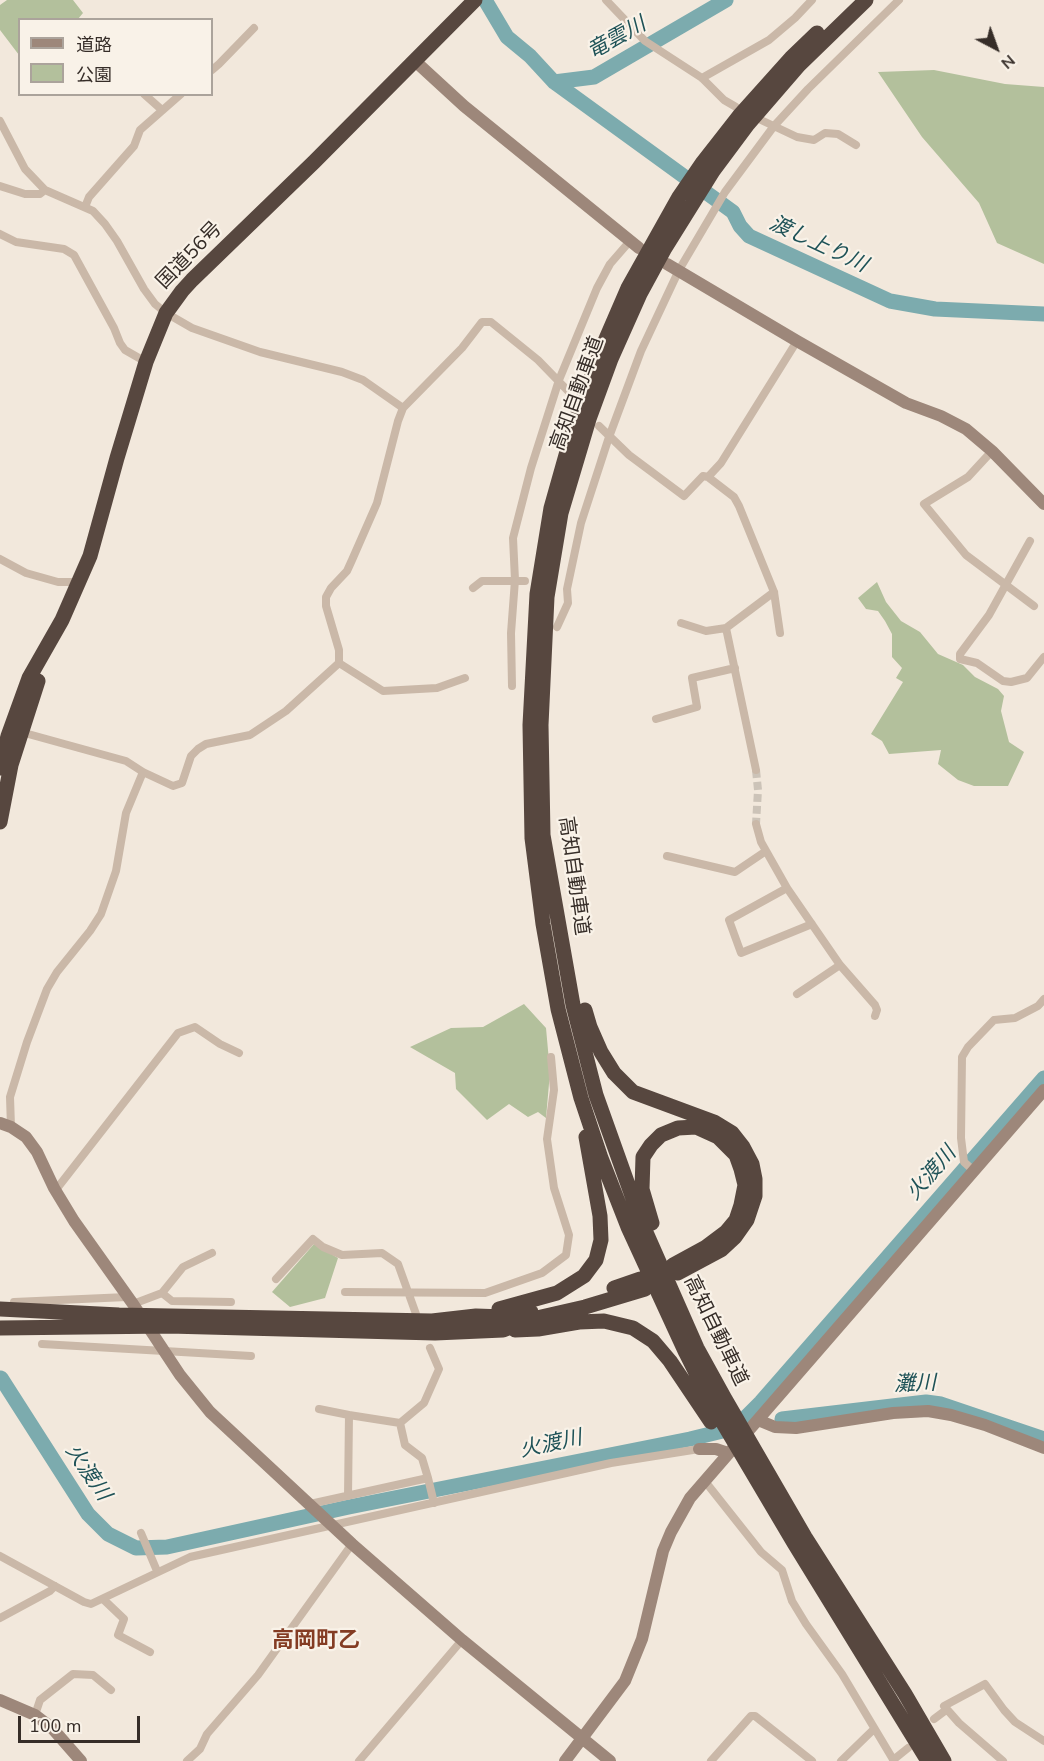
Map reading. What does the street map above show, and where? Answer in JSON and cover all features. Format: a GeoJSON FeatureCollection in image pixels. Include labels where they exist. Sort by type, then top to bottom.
{"type":"FeatureCollection","features":[{"type":"Feature","properties":{"kind":"highway","name":"高知自動車道"},"geometry":{"type":"LineString","coordinates":[[852,0],[791,58],[739,116],[628,288],[599,355],[577,416],[551,508],[537,594],[530,725],[532,837],[543,924],[558,1009],[581,1098],[628,1227],[686,1353],[711,1400],[747,1460],[805,1537],[905,1694],[944,1761]]}},
{"type":"Feature","properties":{"kind":"highway","name":"高知自動車道"},"geometry":{"type":"LineString","coordinates":[[708,166],[799,65],[866,0]]}},
{"type":"Feature","properties":{"kind":"highway","name":"国道56号"},"geometry":{"type":"LineString","coordinates":[[62,620],[90,556],[146,362],[166,313],[192,280],[473,2]]}},
{"type":"Feature","properties":{"kind":"highway","name":"高知自動車道"},"geometry":{"type":"LineString","coordinates":[[684,202],[610,359],[561,513],[547,597],[543,667],[541,725],[543,835],[573,1005],[596,1095],[638,1211],[697,1348],[711,1400]]}},
{"type":"Feature","properties":{"kind":"highway"},"geometry":{"type":"LineString","coordinates":[[0,822],[3,798],[21,732],[62,620]]}},
{"type":"Feature","properties":{"kind":"highway"},"geometry":{"type":"LineString","coordinates":[[0,768],[8,736],[29,678],[62,620]]}},
{"type":"Feature","properties":{"kind":"highway"},"geometry":{"type":"LineString","coordinates":[[543,835],[575,977],[590,1027],[601,1052],[614,1073],[633,1092],[714,1122],[732,1134],[743,1147],[752,1164],[755,1179],[754,1196],[747,1220],[735,1237],[721,1250],[676,1269],[726,1232],[736,1220],[745,1185],[736,1155],[718,1137],[696,1127],[678,1128],[661,1135],[643,1157],[642,1189],[671,1289]]}},
{"type":"Feature","properties":{"kind":"highway"},"geometry":{"type":"LineString","coordinates":[[476,1316],[557,1293],[584,1276],[596,1260],[601,1240],[600,1216],[581,1098]]}},
{"type":"Feature","properties":{"kind":"highway"},"geometry":{"type":"LineString","coordinates":[[0,1328],[121,1321],[432,1321],[476,1316],[504,1317],[553,1309],[642,1284],[585,1307],[528,1320],[503,1330]]}},
{"type":"Feature","properties":{"kind":"highway"},"geometry":{"type":"LineString","coordinates":[[0,1309],[121,1321]]}},
{"type":"Feature","properties":{"kind":"highway"},"geometry":{"type":"LineString","coordinates":[[166,1321],[435,1333],[538,1329],[579,1322],[604,1321],[633,1328],[653,1341],[711,1400],[794,1543],[928,1761]]}},
{"type":"Feature","properties":{"kind":"street"},"geometry":{"type":"LineString","coordinates":[[606,0],[645,41],[702,78],[724,100],[736,107]]}},
{"type":"Feature","properties":{"kind":"street"},"geometry":{"type":"LineString","coordinates":[[702,78],[769,40],[812,0]]}},
{"type":"Feature","properties":{"kind":"street"},"geometry":{"type":"LineString","coordinates":[[557,627],[568,603],[567,589],[581,523],[609,437],[673,267],[774,126],[808,88],[899,0]]}},
{"type":"Feature","properties":{"kind":"street"},"geometry":{"type":"LineString","coordinates":[[213,69],[254,28]]}},
{"type":"Feature","properties":{"kind":"street"},"geometry":{"type":"LineString","coordinates":[[415,61],[464,106],[634,245],[610,264],[597,288],[559,380],[531,468],[513,538],[512,686]]}},
{"type":"Feature","properties":{"kind":"street"},"geometry":{"type":"LineString","coordinates":[[146,96],[162,110]]}},
{"type":"Feature","properties":{"kind":"street"},"geometry":{"type":"LineString","coordinates":[[85,207],[89,197],[134,146],[140,130],[179,96]]}},
{"type":"Feature","properties":{"kind":"street"},"geometry":{"type":"LineString","coordinates":[[761,120],[797,136],[814,140],[825,133],[838,134],[856,145]]}},
{"type":"Feature","properties":{"kind":"street"},"geometry":{"type":"LineString","coordinates":[[0,121],[25,169],[45,190],[93,211],[117,241],[144,289],[166,313],[192,328],[260,352],[342,372],[363,380],[403,408]]}},
{"type":"Feature","properties":{"kind":"street"},"geometry":{"type":"LineString","coordinates":[[0,186],[26,194],[40,194],[45,190]]}},
{"type":"Feature","properties":{"kind":"street"},"geometry":{"type":"LineString","coordinates":[[0,234],[16,242],[64,249],[74,255],[124,350],[146,362]]}},
{"type":"Feature","properties":{"kind":"street"},"geometry":{"type":"LineString","coordinates":[[673,267],[906,403],[941,416],[966,429],[992,451],[1044,504]]}},
{"type":"Feature","properties":{"kind":"street"},"geometry":{"type":"LineString","coordinates":[[21,732],[126,761],[173,786],[182,783],[191,756],[198,749],[206,744],[250,735],[286,711],[339,663],[339,650],[326,606],[326,597],[347,571],[377,503],[403,408],[462,348],[482,322],[491,322],[538,360],[570,393]]}},
{"type":"Feature","properties":{"kind":"street"},"geometry":{"type":"LineString","coordinates":[[708,477],[721,463],[737,439],[797,341]]}},
{"type":"Feature","properties":{"kind":"street"},"geometry":{"type":"LineString","coordinates":[[599,426],[629,455],[684,496],[703,476],[708,477],[734,497],[774,592],[780,633]]}},
{"type":"Feature","properties":{"kind":"street"},"geometry":{"type":"LineString","coordinates":[[992,451],[968,477],[924,504],[966,555],[1034,606]]}},
{"type":"Feature","properties":{"kind":"street"},"geometry":{"type":"LineString","coordinates":[[1030,541],[990,615],[962,650],[960,659],[977,663],[1003,681],[1011,682],[1027,678],[1044,657]]}},
{"type":"Feature","properties":{"kind":"street"},"geometry":{"type":"LineString","coordinates":[[0,559],[26,573],[58,582],[81,581]]}},
{"type":"Feature","properties":{"kind":"street"},"geometry":{"type":"LineString","coordinates":[[473,588],[482,581],[525,581]]}},
{"type":"Feature","properties":{"kind":"street"},"geometry":{"type":"LineString","coordinates":[[556,585],[567,589]]}},
{"type":"Feature","properties":{"kind":"street"},"geometry":{"type":"LineString","coordinates":[[681,623],[706,631],[726,628],[774,592]]}},
{"type":"Feature","properties":{"kind":"street"},"geometry":{"type":"LineString","coordinates":[[726,628],[756,770]]}},
{"type":"Feature","properties":{"kind":"street"},"geometry":{"type":"LineString","coordinates":[[339,663],[383,691],[437,688],[465,678]]}},
{"type":"Feature","properties":{"kind":"street"},"geometry":{"type":"LineString","coordinates":[[656,719],[697,707],[692,678],[735,668]]}},
{"type":"Feature","properties":{"kind":"street"},"geometry":{"type":"LineString","coordinates":[[143,772],[126,813],[116,871],[101,914],[57,972],[47,989],[10,1097],[6,1125],[26,1137],[37,1152],[55,1191],[74,1221],[165,1352],[210,1412],[352,1544],[462,1640],[610,1761]]}},
{"type":"Feature","properties":{"kind":"street"},"geometry":{"type":"LineString","coordinates":[[756,824],[761,842],[787,888],[840,965],[875,1005],[877,1010],[875,1016]]}},
{"type":"Feature","properties":{"kind":"street"},"geometry":{"type":"LineString","coordinates":[[667,856],[735,872],[766,851]]}},
{"type":"Feature","properties":{"kind":"street"},"geometry":{"type":"LineString","coordinates":[[787,888],[729,920],[741,953],[812,924]]}},
{"type":"Feature","properties":{"kind":"street"},"geometry":{"type":"LineString","coordinates":[[797,994],[840,965]]}},
{"type":"Feature","properties":{"kind":"street"},"geometry":{"type":"LineString","coordinates":[[974,1171],[964,1162],[961,1138],[962,1057],[968,1047],[994,1020],[1015,1018],[1038,1006],[1044,999]]}},
{"type":"Feature","properties":{"kind":"street"},"geometry":{"type":"LineString","coordinates":[[55,1191],[178,1033],[195,1027],[220,1044],[239,1053]]}},
{"type":"Feature","properties":{"kind":"street"},"geometry":{"type":"LineString","coordinates":[[345,1292],[485,1293],[542,1273],[566,1255],[569,1235],[554,1188],[547,1139],[554,1090],[551,1057]]}},
{"type":"Feature","properties":{"kind":"street"},"geometry":{"type":"LineString","coordinates":[[565,1761],[625,1681],[639,1649],[663,1551],[679,1515],[704,1480],[1044,1090]]}},
{"type":"Feature","properties":{"kind":"street"},"geometry":{"type":"LineString","coordinates":[[276,1279],[313,1239],[323,1247],[342,1255],[382,1253],[398,1264],[416,1314]]}},
{"type":"Feature","properties":{"kind":"street"},"geometry":{"type":"LineString","coordinates":[[14,1302],[130,1300],[162,1293],[183,1267],[212,1253]]}},
{"type":"Feature","properties":{"kind":"street"},"geometry":{"type":"LineString","coordinates":[[162,1293],[172,1301],[231,1302]]}},
{"type":"Feature","properties":{"kind":"street"},"geometry":{"type":"LineString","coordinates":[[42,1344],[252,1356]]}},
{"type":"Feature","properties":{"kind":"street"},"geometry":{"type":"LineString","coordinates":[[319,1409],[400,1423],[424,1403],[439,1369],[430,1348]]}},
{"type":"Feature","properties":{"kind":"street"},"geometry":{"type":"LineString","coordinates":[[758,1420],[775,1427],[796,1428],[893,1413],[928,1411],[985,1425],[1044,1448]]}},
{"type":"Feature","properties":{"kind":"street"},"geometry":{"type":"LineString","coordinates":[[348,1496],[349,1415]]}},
{"type":"Feature","properties":{"kind":"street"},"geometry":{"type":"LineString","coordinates":[[400,1423],[405,1445],[422,1458],[433,1501]]}},
{"type":"Feature","properties":{"kind":"street"},"geometry":{"type":"LineString","coordinates":[[0,1556],[91,1604],[190,1557],[611,1463],[699,1449],[716,1449],[728,1453]]}},
{"type":"Feature","properties":{"kind":"street"},"geometry":{"type":"LineString","coordinates":[[312,1506],[348,1496],[428,1480]]}},
{"type":"Feature","properties":{"kind":"street"},"geometry":{"type":"LineString","coordinates":[[704,1480],[761,1552],[782,1570],[792,1601],[801,1617],[842,1674],[893,1760],[908,1748]]}},
{"type":"Feature","properties":{"kind":"street"},"geometry":{"type":"LineString","coordinates":[[141,1533],[158,1571]]}},
{"type":"Feature","properties":{"kind":"street"},"geometry":{"type":"LineString","coordinates":[[187,1761],[200,1749],[207,1734],[258,1675],[352,1544]]}},
{"type":"Feature","properties":{"kind":"street"},"geometry":{"type":"LineString","coordinates":[[0,1618],[50,1591],[55,1586]]}},
{"type":"Feature","properties":{"kind":"street"},"geometry":{"type":"LineString","coordinates":[[103,1599],[124,1619],[118,1635],[150,1652]]}},
{"type":"Feature","properties":{"kind":"street"},"geometry":{"type":"LineString","coordinates":[[359,1761],[462,1640]]}},
{"type":"Feature","properties":{"kind":"street"},"geometry":{"type":"LineString","coordinates":[[35,1715],[40,1700],[73,1674],[93,1675],[111,1690]]}},
{"type":"Feature","properties":{"kind":"street"},"geometry":{"type":"LineString","coordinates":[[1004,1761],[944,1706],[985,1684],[1016,1722],[1044,1741]]}},
{"type":"Feature","properties":{"kind":"street"},"geometry":{"type":"LineString","coordinates":[[0,1701],[35,1715],[52,1728],[81,1761]]}},
{"type":"Feature","properties":{"kind":"street"},"geometry":{"type":"LineString","coordinates":[[934,1719],[946,1710]]}},
{"type":"Feature","properties":{"kind":"street"},"geometry":{"type":"LineString","coordinates":[[711,1761],[751,1716],[755,1716],[812,1761]]}},
{"type":"Feature","properties":{"kind":"street"},"geometry":{"type":"LineString","coordinates":[[841,1761],[874,1729]]}},
{"type":"Feature","properties":{"kind":"green space"},"geometry":{"type":"Polygon","coordinates":[[[7,0],[73,0],[83,13],[79,18],[18,18],[18,54],[0,30],[0,5],[7,0]]]}},
{"type":"Feature","properties":{"kind":"green space"},"geometry":{"type":"Polygon","coordinates":[[[934,70],[1005,84],[1044,87],[1044,264],[997,243],[979,203],[922,137],[878,72],[934,70]]]}},
{"type":"Feature","properties":{"kind":"green space"},"geometry":{"type":"Polygon","coordinates":[[[877,582],[886,602],[901,621],[920,632],[938,654],[963,665],[975,677],[998,689],[1004,696],[1001,711],[1009,742],[1024,752],[1008,786],[974,786],[958,780],[938,764],[941,750],[889,754],[882,741],[871,734],[903,682],[896,678],[902,668],[892,657],[892,634],[878,611],[866,609],[858,598],[877,582]]]}},
{"type":"Feature","properties":{"kind":"green space"},"geometry":{"type":"Polygon","coordinates":[[[524,1004],[546,1028],[550,1072],[546,1118],[538,1112],[528,1117],[509,1104],[487,1120],[456,1089],[455,1073],[410,1047],[451,1028],[483,1027],[524,1004]]]}},
{"type":"Feature","properties":{"kind":"green space"},"geometry":{"type":"Polygon","coordinates":[[[314,1244],[338,1258],[325,1298],[290,1307],[272,1292],[314,1244]]]}},
{"type":"Feature","properties":{"kind":"waterway","name":"渡し上り川"},"geometry":{"type":"LineString","coordinates":[[485,0],[507,37],[530,56],[554,82],[733,212],[740,226],[749,236],[890,301],[935,309],[1044,314]]}},
{"type":"Feature","properties":{"kind":"waterway","name":"竜雲川"},"geometry":{"type":"LineString","coordinates":[[554,82],[594,77],[726,0]]}},
{"type":"Feature","properties":{"kind":"waterway","name":"火渡川"},"geometry":{"type":"LineString","coordinates":[[736,1427],[761,1402],[1044,1078]]}},
{"type":"Feature","properties":{"kind":"waterway","name":"火渡川"},"geometry":{"type":"LineString","coordinates":[[1,1378],[88,1514],[108,1534],[136,1548],[167,1547],[739,1427]]}},
{"type":"Feature","properties":{"kind":"waterway","name":"灘川"},"geometry":{"type":"LineString","coordinates":[[782,1419],[926,1402],[941,1404],[1044,1439]]}},
{"type":"Feature","properties":{"kind":"tunnel"},"geometry":{"type":"LineString","coordinates":[[756,770],[758,790],[756,824]]}},
{"type":"Feature","properties":{"kind":"district","name":"高岡町乙"},"geometry":{"type":"Point","coordinates":[316,1642]}}]}
